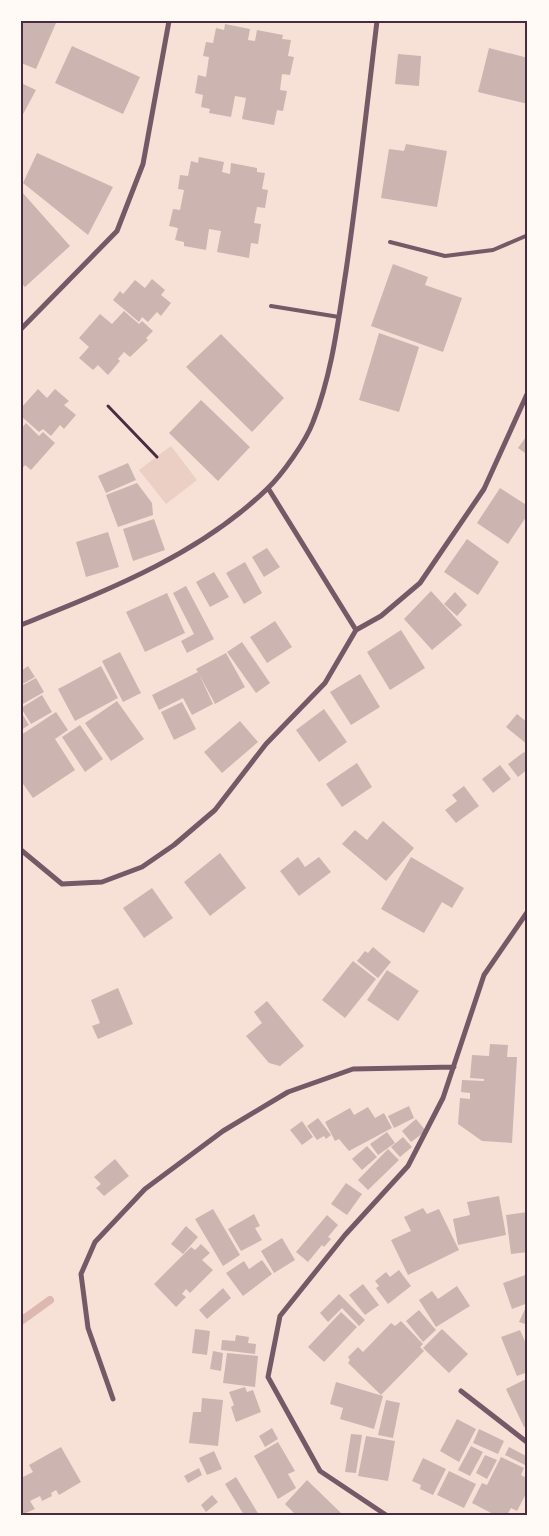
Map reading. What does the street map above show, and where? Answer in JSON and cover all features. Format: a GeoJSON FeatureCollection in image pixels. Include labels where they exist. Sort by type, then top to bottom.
{"type":"FeatureCollection","features":[{"type":"Feature","properties":{"kind":"street"},"geometry":{"type":"LineString","coordinates":[[21,330],[117,231],[143,164],[169,21]]}},
{"type":"Feature","properties":{"kind":"street"},"geometry":{"type":"LineString","coordinates":[[21,625],[88,598],[177,556],[217,530],[268,488],[313,424],[329,372],[339,317],[358,192],[377,21]]}},
{"type":"Feature","properties":{"kind":"street"},"geometry":{"type":"LineString","coordinates":[[21,850],[62,884],[102,882],[142,867],[174,845],[215,810],[266,744],[325,682],[356,630],[381,616],[420,583],[484,489],[528,392]]}},
{"type":"Feature","properties":{"kind":"street"},"geometry":{"type":"LineString","coordinates":[[268,488],[356,630]]}},
{"type":"Feature","properties":{"kind":"street"},"geometry":{"type":"LineString","coordinates":[[386,1515],[320,1471],[268,1377],[280,1316],[344,1235],[408,1166],[443,1098],[484,975],[528,911]]}},
{"type":"Feature","properties":{"kind":"street"},"geometry":{"type":"LineString","coordinates":[[113,1399],[88,1328],[81,1274],[95,1242],[145,1189],[222,1131],[288,1092],[353,1069],[454,1067]]}},
{"type":"Feature","properties":{"kind":"street"},"geometry":{"type":"LineString","coordinates":[[461,1391],[528,1443]]}},
{"type":"Feature","properties":{"kind":"lane"},"geometry":{"type":"LineString","coordinates":[[390,242],[445,256],[493,250],[528,235]]}},
{"type":"Feature","properties":{"kind":"lane"},"geometry":{"type":"LineString","coordinates":[[272,306],[339,317]]}},
{"type":"Feature","properties":{"kind":"path"},"geometry":{"type":"LineString","coordinates":[[108,406],[157,457]]}},
{"type":"Feature","properties":{"kind":"shaded area"},"geometry":{"type":"Polygon","coordinates":[[[171,446],[197,480],[166,504],[139,470],[171,446]]]}},
{"type":"Feature","properties":{"kind":"building"},"geometry":{"type":"Polygon","coordinates":[[[21,21],[56,23],[36,69],[21,63],[21,21]]]}},
{"type":"Feature","properties":{"kind":"building"},"geometry":{"type":"Polygon","coordinates":[[[225,24],[250,29],[248,40],[255,41],[257,30],[283,35],[282,39],[291,40],[288,56],[294,57],[290,75],[282,74],[280,90],[287,91],[283,111],[277,110],[274,125],[242,119],[246,98],[235,96],[231,117],[209,113],[210,109],[201,107],[203,95],[195,93],[198,75],[206,77],[209,57],[203,56],[206,42],[213,43],[216,28],[224,30],[225,24]]]}},
{"type":"Feature","properties":{"kind":"building"},"geometry":{"type":"Polygon","coordinates":[[[72,46],[140,77],[123,114],[55,83],[72,46]]]}},
{"type":"Feature","properties":{"kind":"building"},"geometry":{"type":"Polygon","coordinates":[[[489,48],[528,58],[528,104],[478,92],[489,48]]]}},
{"type":"Feature","properties":{"kind":"building"},"geometry":{"type":"Polygon","coordinates":[[[398,54],[421,56],[419,86],[395,84],[398,54]]]}},
{"type":"Feature","properties":{"kind":"building"},"geometry":{"type":"Polygon","coordinates":[[[21,83],[36,90],[21,118],[21,83]]]}},
{"type":"Feature","properties":{"kind":"building"},"geometry":{"type":"Polygon","coordinates":[[[406,144],[447,151],[437,207],[381,198],[389,149],[404,151],[406,144]]]}},
{"type":"Feature","properties":{"kind":"building"},"geometry":{"type":"Polygon","coordinates":[[[37,153],[113,187],[88,235],[23,183],[37,153]]]}},
{"type":"Feature","properties":{"kind":"building"},"geometry":{"type":"Polygon","coordinates":[[[199,157],[224,162],[222,172],[230,174],[231,163],[257,168],[257,172],[265,173],[262,189],[268,190],[265,208],[257,207],[254,223],[261,224],[258,244],[251,243],[249,258],[217,252],[221,231],[209,229],[206,250],[184,246],[184,242],[175,240],[178,228],[169,226],[173,209],[180,210],[184,190],[178,189],[180,175],[188,176],[191,161],[198,163],[199,157]]]}},
{"type":"Feature","properties":{"kind":"building"},"geometry":{"type":"Polygon","coordinates":[[[21,191],[70,246],[25,287],[21,283],[21,191]]]}},
{"type":"Feature","properties":{"kind":"building"},"geometry":{"type":"Polygon","coordinates":[[[393,264],[428,277],[425,285],[462,298],[443,352],[371,326],[393,264]]]}},
{"type":"Feature","properties":{"kind":"building"},"geometry":{"type":"Polygon","coordinates":[[[152,279],[165,290],[161,295],[171,303],[161,316],[157,312],[148,322],[142,317],[139,322],[113,300],[120,291],[123,294],[135,280],[145,288],[152,279]]]}},
{"type":"Feature","properties":{"kind":"building"},"geometry":{"type":"Polygon","coordinates":[[[124,311],[139,324],[142,321],[153,331],[146,338],[148,340],[130,357],[124,352],[118,359],[120,361],[108,375],[98,365],[93,370],[79,358],[89,347],[79,338],[100,314],[112,324],[124,311]]]}},
{"type":"Feature","properties":{"kind":"building"},"geometry":{"type":"Polygon","coordinates":[[[379,333],[419,347],[399,412],[359,400],[379,333]]]}},
{"type":"Feature","properties":{"kind":"building"},"geometry":{"type":"Polygon","coordinates":[[[221,334],[284,398],[252,432],[186,367],[221,334]]]}},
{"type":"Feature","properties":{"kind":"building"},"geometry":{"type":"Polygon","coordinates":[[[38,389],[47,398],[55,389],[69,401],[64,405],[76,415],[64,429],[60,425],[51,436],[43,429],[39,432],[21,416],[21,408],[38,389]]]}},
{"type":"Feature","properties":{"kind":"building"},"geometry":{"type":"Polygon","coordinates":[[[201,400],[250,447],[218,481],[169,433],[201,400]]]}},
{"type":"Feature","properties":{"kind":"building"},"geometry":{"type":"Polygon","coordinates":[[[26,423],[39,436],[43,432],[55,443],[31,470],[25,465],[21,470],[21,429],[26,423]]]}},
{"type":"Feature","properties":{"kind":"building"},"geometry":{"type":"Polygon","coordinates":[[[528,434],[528,455],[518,448],[528,434]]]}},
{"type":"Feature","properties":{"kind":"building"},"geometry":{"type":"Polygon","coordinates":[[[128,463],[136,480],[106,493],[98,476],[128,463]]]}},
{"type":"Feature","properties":{"kind":"building"},"geometry":{"type":"Polygon","coordinates":[[[137,483],[152,503],[153,515],[118,527],[106,495],[137,483]]]}},
{"type":"Feature","properties":{"kind":"building"},"geometry":{"type":"Polygon","coordinates":[[[500,488],[528,506],[528,514],[508,544],[477,523],[500,488]]]}},
{"type":"Feature","properties":{"kind":"building"},"geometry":{"type":"Polygon","coordinates":[[[154,519],[165,550],[133,561],[123,529],[154,519]]]}},
{"type":"Feature","properties":{"kind":"building"},"geometry":{"type":"Polygon","coordinates":[[[108,532],[119,567],[86,577],[76,542],[108,532]]]}},
{"type":"Feature","properties":{"kind":"building"},"geometry":{"type":"Polygon","coordinates":[[[467,539],[499,562],[478,595],[444,572],[467,539]]]}},
{"type":"Feature","properties":{"kind":"building"},"geometry":{"type":"Polygon","coordinates":[[[267,548],[280,567],[264,577],[252,557],[267,548]]]}},
{"type":"Feature","properties":{"kind":"building"},"geometry":{"type":"Polygon","coordinates":[[[245,562],[262,593],[244,604],[226,573],[245,562]]]}},
{"type":"Feature","properties":{"kind":"building"},"geometry":{"type":"Polygon","coordinates":[[[214,572],[229,597],[210,607],[196,582],[214,572]]]}},
{"type":"Feature","properties":{"kind":"building"},"geometry":{"type":"Polygon","coordinates":[[[186,586],[214,639],[187,653],[181,641],[194,634],[173,593],[186,586]]]}},
{"type":"Feature","properties":{"kind":"building"},"geometry":{"type":"Polygon","coordinates":[[[431,591],[462,625],[432,650],[404,619],[431,591]]]}},
{"type":"Feature","properties":{"kind":"building"},"geometry":{"type":"Polygon","coordinates":[[[455,592],[467,605],[457,616],[444,604],[455,592]]]}},
{"type":"Feature","properties":{"kind":"building"},"geometry":{"type":"Polygon","coordinates":[[[167,593],[185,633],[145,652],[126,612],[167,593]]]}},
{"type":"Feature","properties":{"kind":"building"},"geometry":{"type":"Polygon","coordinates":[[[275,621],[292,647],[267,663],[250,637],[275,621]]]}},
{"type":"Feature","properties":{"kind":"building"},"geometry":{"type":"Polygon","coordinates":[[[401,630],[425,668],[390,690],[367,652],[401,630]]]}},
{"type":"Feature","properties":{"kind":"building"},"geometry":{"type":"Polygon","coordinates":[[[242,642],[270,683],[256,693],[227,652],[242,642]]]}},
{"type":"Feature","properties":{"kind":"building"},"geometry":{"type":"Polygon","coordinates":[[[120,652],[141,693],[123,702],[102,661],[120,652]]]}},
{"type":"Feature","properties":{"kind":"building"},"geometry":{"type":"Polygon","coordinates":[[[226,653],[245,687],[215,704],[199,674],[213,704],[192,715],[183,698],[159,710],[152,695],[198,672],[196,669],[226,653]]]}},
{"type":"Feature","properties":{"kind":"building"},"geometry":{"type":"Polygon","coordinates":[[[28,666],[35,677],[21,685],[21,671],[28,666]]]}},
{"type":"Feature","properties":{"kind":"building"},"geometry":{"type":"Polygon","coordinates":[[[101,666],[118,698],[75,721],[58,689],[101,666]]]}},
{"type":"Feature","properties":{"kind":"building"},"geometry":{"type":"Polygon","coordinates":[[[360,674],[380,707],[351,725],[330,692],[360,674]]]}},
{"type":"Feature","properties":{"kind":"building"},"geometry":{"type":"Polygon","coordinates":[[[36,678],[44,692],[21,705],[21,686],[36,678]]]}},
{"type":"Feature","properties":{"kind":"building"},"geometry":{"type":"Polygon","coordinates":[[[42,695],[52,712],[31,724],[21,708],[42,695]]]}},
{"type":"Feature","properties":{"kind":"building"},"geometry":{"type":"Polygon","coordinates":[[[117,701],[144,739],[111,761],[85,723],[117,701]]]}},
{"type":"Feature","properties":{"kind":"building"},"geometry":{"type":"Polygon","coordinates":[[[182,702],[196,729],[174,740],[161,712],[182,702]]]}},
{"type":"Feature","properties":{"kind":"building"},"geometry":{"type":"Polygon","coordinates":[[[324,709],[347,742],[319,762],[296,730],[324,709]]]}},
{"type":"Feature","properties":{"kind":"building"},"geometry":{"type":"Polygon","coordinates":[[[21,712],[29,725],[21,730],[21,712]]]}},
{"type":"Feature","properties":{"kind":"building"},"geometry":{"type":"Polygon","coordinates":[[[56,712],[68,730],[55,739],[75,770],[33,798],[21,781],[21,735],[56,712]]]}},
{"type":"Feature","properties":{"kind":"building"},"geometry":{"type":"Polygon","coordinates":[[[517,714],[528,723],[528,745],[506,727],[517,714]]]}},
{"type":"Feature","properties":{"kind":"building"},"geometry":{"type":"Polygon","coordinates":[[[240,721],[258,742],[222,773],[204,752],[240,721]]]}},
{"type":"Feature","properties":{"kind":"building"},"geometry":{"type":"Polygon","coordinates":[[[80,725],[103,759],[85,772],[62,737],[80,725]]]}},
{"type":"Feature","properties":{"kind":"building"},"geometry":{"type":"Polygon","coordinates":[[[524,752],[528,757],[528,769],[518,777],[508,764],[524,752]]]}},
{"type":"Feature","properties":{"kind":"building"},"geometry":{"type":"Polygon","coordinates":[[[357,763],[372,787],[342,807],[326,784],[357,763]]]}},
{"type":"Feature","properties":{"kind":"building"},"geometry":{"type":"Polygon","coordinates":[[[500,765],[511,779],[493,793],[482,779],[500,765]]]}},
{"type":"Feature","properties":{"kind":"building"},"geometry":{"type":"Polygon","coordinates":[[[464,786],[479,806],[456,823],[445,810],[457,801],[452,795],[464,786]]]}},
{"type":"Feature","properties":{"kind":"building"},"geometry":{"type":"Polygon","coordinates":[[[383,821],[414,848],[386,881],[342,844],[355,830],[367,840],[383,821]]]}},
{"type":"Feature","properties":{"kind":"building"},"geometry":{"type":"Polygon","coordinates":[[[220,853],[246,888],[210,916],[184,882],[220,853]]]}},
{"type":"Feature","properties":{"kind":"building"},"geometry":{"type":"Polygon","coordinates":[[[298,857],[305,867],[319,857],[331,872],[299,896],[280,871],[298,857]]]}},
{"type":"Feature","properties":{"kind":"building"},"geometry":{"type":"Polygon","coordinates":[[[411,857],[464,888],[452,908],[442,902],[424,933],[381,909],[411,857]]]}},
{"type":"Feature","properties":{"kind":"building"},"geometry":{"type":"Polygon","coordinates":[[[152,888],[173,918],[144,938],[123,908],[152,888]]]}},
{"type":"Feature","properties":{"kind":"building"},"geometry":{"type":"Polygon","coordinates":[[[373,947],[391,962],[378,978],[357,961],[365,951],[368,953],[373,947]]]}},
{"type":"Feature","properties":{"kind":"building"},"geometry":{"type":"Polygon","coordinates":[[[353,961],[376,979],[345,1018],[322,1000],[353,961]]]}},
{"type":"Feature","properties":{"kind":"building"},"geometry":{"type":"Polygon","coordinates":[[[387,970],[419,991],[398,1021],[367,1000],[387,970]]]}},
{"type":"Feature","properties":{"kind":"building"},"geometry":{"type":"Polygon","coordinates":[[[118,988],[133,1024],[98,1039],[92,1026],[100,1023],[91,1000],[118,988]]]}},
{"type":"Feature","properties":{"kind":"building"},"geometry":{"type":"Polygon","coordinates":[[[267,1001],[304,1046],[280,1066],[269,1063],[246,1036],[262,1023],[254,1012],[267,1001]]]}},
{"type":"Feature","properties":{"kind":"building"},"geometry":{"type":"Polygon","coordinates":[[[490,1044],[508,1045],[507,1057],[517,1057],[512,1143],[482,1141],[458,1124],[460,1098],[470,1099],[470,1093],[461,1092],[462,1080],[484,1081],[484,1079],[470,1078],[472,1055],[489,1056],[490,1044]]]}},
{"type":"Feature","properties":{"kind":"building"},"geometry":{"type":"Polygon","coordinates":[[[409,1106],[414,1118],[394,1128],[388,1116],[409,1106]]]}},
{"type":"Feature","properties":{"kind":"building"},"geometry":{"type":"Polygon","coordinates":[[[368,1107],[375,1118],[384,1113],[392,1128],[349,1151],[339,1139],[335,1141],[325,1122],[350,1108],[354,1115],[368,1107]]]}},
{"type":"Feature","properties":{"kind":"building"},"geometry":{"type":"Polygon","coordinates":[[[318,1118],[331,1135],[326,1139],[324,1136],[317,1140],[307,1126],[318,1118]]]}},
{"type":"Feature","properties":{"kind":"building"},"geometry":{"type":"Polygon","coordinates":[[[416,1119],[426,1131],[411,1142],[402,1131],[416,1119]]]}},
{"type":"Feature","properties":{"kind":"building"},"geometry":{"type":"Polygon","coordinates":[[[302,1121],[313,1137],[302,1145],[290,1130],[302,1121]]]}},
{"type":"Feature","properties":{"kind":"building"},"geometry":{"type":"Polygon","coordinates":[[[387,1132],[395,1143],[378,1155],[370,1144],[387,1132]]]}},
{"type":"Feature","properties":{"kind":"building"},"geometry":{"type":"Polygon","coordinates":[[[403,1137],[412,1147],[400,1157],[391,1147],[403,1137]]]}},
{"type":"Feature","properties":{"kind":"building"},"geometry":{"type":"Polygon","coordinates":[[[367,1146],[377,1157],[362,1170],[352,1159],[367,1146]]]}},
{"type":"Feature","properties":{"kind":"building"},"geometry":{"type":"Polygon","coordinates":[[[388,1149],[399,1160],[368,1190],[358,1180],[388,1149]]]}},
{"type":"Feature","properties":{"kind":"building"},"geometry":{"type":"Polygon","coordinates":[[[115,1159],[129,1176],[104,1196],[96,1188],[101,1184],[94,1177],[115,1159]]]}},
{"type":"Feature","properties":{"kind":"building"},"geometry":{"type":"Polygon","coordinates":[[[346,1183],[362,1194],[347,1215],[331,1204],[346,1183]]]}},
{"type":"Feature","properties":{"kind":"building"},"geometry":{"type":"Polygon","coordinates":[[[499,1196],[506,1235],[458,1245],[453,1219],[470,1215],[467,1202],[499,1196]]]}},
{"type":"Feature","properties":{"kind":"building"},"geometry":{"type":"Polygon","coordinates":[[[423,1208],[427,1214],[439,1209],[459,1250],[408,1275],[391,1240],[411,1231],[404,1217],[423,1208]]]}},
{"type":"Feature","properties":{"kind":"building"},"geometry":{"type":"Polygon","coordinates":[[[213,1209],[240,1255],[223,1266],[195,1219],[213,1209]]]}},
{"type":"Feature","properties":{"kind":"building"},"geometry":{"type":"Polygon","coordinates":[[[528,1212],[528,1252],[511,1254],[506,1215],[528,1212]]]}},
{"type":"Feature","properties":{"kind":"building"},"geometry":{"type":"Polygon","coordinates":[[[254,1214],[260,1226],[255,1228],[262,1240],[241,1251],[228,1229],[254,1214]]]}},
{"type":"Feature","properties":{"kind":"building"},"geometry":{"type":"Polygon","coordinates":[[[327,1215],[338,1225],[328,1237],[331,1239],[324,1247],[322,1245],[308,1262],[296,1252],[327,1215]]]}},
{"type":"Feature","properties":{"kind":"building"},"geometry":{"type":"Polygon","coordinates":[[[186,1226],[198,1237],[183,1254],[171,1244],[186,1226]]]}},
{"type":"Feature","properties":{"kind":"building"},"geometry":{"type":"Polygon","coordinates":[[[282,1238],[295,1260],[274,1273],[261,1251],[282,1238]]]}},
{"type":"Feature","properties":{"kind":"building"},"geometry":{"type":"Polygon","coordinates":[[[201,1244],[210,1253],[202,1260],[213,1270],[190,1293],[186,1289],[182,1294],[186,1297],[176,1307],[154,1284],[191,1247],[195,1250],[201,1244]]]}},
{"type":"Feature","properties":{"kind":"building"},"geometry":{"type":"Polygon","coordinates":[[[262,1260],[272,1274],[243,1296],[226,1273],[244,1261],[249,1269],[262,1260]]]}},
{"type":"Feature","properties":{"kind":"building"},"geometry":{"type":"Polygon","coordinates":[[[399,1270],[411,1286],[388,1304],[376,1288],[379,1286],[375,1281],[386,1272],[390,1277],[399,1270]]]}},
{"type":"Feature","properties":{"kind":"building"},"geometry":{"type":"Polygon","coordinates":[[[528,1274],[528,1303],[512,1309],[503,1283],[528,1274]]]}},
{"type":"Feature","properties":{"kind":"building"},"geometry":{"type":"Polygon","coordinates":[[[363,1284],[379,1305],[365,1315],[349,1295],[363,1284]]]}},
{"type":"Feature","properties":{"kind":"building"},"geometry":{"type":"Polygon","coordinates":[[[457,1286],[470,1306],[436,1327],[419,1300],[432,1291],[438,1299],[457,1286]]]}},
{"type":"Feature","properties":{"kind":"building"},"geometry":{"type":"Polygon","coordinates":[[[223,1288],[231,1298],[207,1319],[199,1310],[223,1288]]]}},
{"type":"Feature","properties":{"kind":"building"},"geometry":{"type":"Polygon","coordinates":[[[339,1294],[365,1320],[359,1326],[342,1308],[328,1322],[320,1313],[339,1294]]]}},
{"type":"Feature","properties":{"kind":"building"},"geometry":{"type":"Polygon","coordinates":[[[525,1309],[528,1310],[528,1325],[519,1322],[525,1309]]]}},
{"type":"Feature","properties":{"kind":"building"},"geometry":{"type":"Polygon","coordinates":[[[419,1310],[436,1330],[423,1342],[406,1321],[419,1310]]]}},
{"type":"Feature","properties":{"kind":"building"},"geometry":{"type":"Polygon","coordinates":[[[341,1312],[357,1327],[324,1362],[308,1347],[341,1312]]]}},
{"type":"Feature","properties":{"kind":"building"},"geometry":{"type":"Polygon","coordinates":[[[401,1321],[423,1344],[420,1347],[424,1351],[381,1395],[348,1363],[350,1360],[348,1357],[358,1347],[363,1352],[391,1323],[395,1326],[401,1321]]]}},
{"type":"Feature","properties":{"kind":"building"},"geometry":{"type":"Polygon","coordinates":[[[195,1329],[210,1331],[207,1355],[192,1353],[195,1329]]]}},
{"type":"Feature","properties":{"kind":"building"},"geometry":{"type":"Polygon","coordinates":[[[442,1329],[468,1354],[449,1373],[423,1348],[442,1329]]]}},
{"type":"Feature","properties":{"kind":"building"},"geometry":{"type":"Polygon","coordinates":[[[520,1330],[528,1348],[528,1372],[517,1376],[501,1337],[520,1330]]]}},
{"type":"Feature","properties":{"kind":"building"},"geometry":{"type":"Polygon","coordinates":[[[236,1335],[249,1337],[248,1343],[256,1344],[255,1354],[221,1350],[222,1340],[235,1341],[236,1335]]]}},
{"type":"Feature","properties":{"kind":"building"},"geometry":{"type":"Polygon","coordinates":[[[213,1351],[223,1353],[221,1371],[210,1369],[213,1351]]]}},
{"type":"Feature","properties":{"kind":"building"},"geometry":{"type":"Polygon","coordinates":[[[227,1353],[258,1356],[255,1387],[223,1383],[227,1353]]]}},
{"type":"Feature","properties":{"kind":"building"},"geometry":{"type":"Polygon","coordinates":[[[528,1378],[528,1426],[524,1427],[506,1389],[528,1378]]]}},
{"type":"Feature","properties":{"kind":"building"},"geometry":{"type":"Polygon","coordinates":[[[336,1382],[383,1396],[374,1429],[340,1419],[343,1408],[330,1404],[336,1382]]]}},
{"type":"Feature","properties":{"kind":"building"},"geometry":{"type":"Polygon","coordinates":[[[245,1387],[247,1392],[253,1390],[261,1412],[236,1422],[231,1407],[234,1405],[229,1392],[245,1387]]]}},
{"type":"Feature","properties":{"kind":"building"},"geometry":{"type":"Polygon","coordinates":[[[202,1398],[223,1400],[218,1446],[189,1443],[193,1412],[201,1412],[202,1398]]]}},
{"type":"Feature","properties":{"kind":"building"},"geometry":{"type":"Polygon","coordinates":[[[386,1400],[400,1403],[393,1438],[378,1435],[386,1400]]]}},
{"type":"Feature","properties":{"kind":"building"},"geometry":{"type":"Polygon","coordinates":[[[457,1419],[476,1429],[459,1462],[440,1451],[457,1419]]]}},
{"type":"Feature","properties":{"kind":"building"},"geometry":{"type":"Polygon","coordinates":[[[272,1428],[278,1439],[265,1447],[259,1436],[272,1428]]]}},
{"type":"Feature","properties":{"kind":"building"},"geometry":{"type":"Polygon","coordinates":[[[479,1429],[504,1441],[498,1454],[473,1443],[479,1429]]]}},
{"type":"Feature","properties":{"kind":"building"},"geometry":{"type":"Polygon","coordinates":[[[351,1434],[362,1435],[356,1473],[345,1472],[351,1434]]]}},
{"type":"Feature","properties":{"kind":"building"},"geometry":{"type":"Polygon","coordinates":[[[366,1436],[395,1441],[388,1481],[358,1476],[366,1436]]]}},
{"type":"Feature","properties":{"kind":"building"},"geometry":{"type":"Polygon","coordinates":[[[278,1442],[295,1471],[288,1474],[296,1488],[278,1499],[254,1456],[278,1442]]]}},
{"type":"Feature","properties":{"kind":"building"},"geometry":{"type":"Polygon","coordinates":[[[471,1446],[483,1452],[470,1476],[458,1470],[471,1446]]]}},
{"type":"Feature","properties":{"kind":"building"},"geometry":{"type":"Polygon","coordinates":[[[61,1447],[81,1482],[59,1495],[56,1490],[51,1493],[52,1496],[42,1501],[40,1496],[30,1501],[35,1509],[21,1515],[21,1478],[33,1472],[29,1465],[61,1447]]]}},
{"type":"Feature","properties":{"kind":"building"},"geometry":{"type":"Polygon","coordinates":[[[509,1447],[528,1457],[525,1465],[505,1455],[509,1447]]]}},
{"type":"Feature","properties":{"kind":"building"},"geometry":{"type":"Polygon","coordinates":[[[214,1451],[222,1469],[207,1475],[199,1458],[214,1451]]]}},
{"type":"Feature","properties":{"kind":"building"},"geometry":{"type":"Polygon","coordinates":[[[485,1455],[497,1460],[487,1479],[476,1473],[485,1455]]]}},
{"type":"Feature","properties":{"kind":"building"},"geometry":{"type":"Polygon","coordinates":[[[501,1457],[524,1468],[521,1475],[528,1479],[528,1490],[517,1511],[511,1508],[507,1515],[495,1515],[472,1503],[482,1483],[487,1485],[501,1457]]]}},
{"type":"Feature","properties":{"kind":"building"},"geometry":{"type":"Polygon","coordinates":[[[423,1458],[446,1469],[433,1495],[420,1489],[421,1485],[412,1481],[423,1458]]]}},
{"type":"Feature","properties":{"kind":"building"},"geometry":{"type":"Polygon","coordinates":[[[199,1468],[202,1475],[188,1483],[184,1476],[199,1468]]]}},
{"type":"Feature","properties":{"kind":"building"},"geometry":{"type":"Polygon","coordinates":[[[449,1471],[476,1484],[464,1508],[437,1495],[449,1471]]]}},
{"type":"Feature","properties":{"kind":"building"},"geometry":{"type":"Polygon","coordinates":[[[236,1477],[259,1515],[244,1515],[225,1484],[236,1477]]]}},
{"type":"Feature","properties":{"kind":"building"},"geometry":{"type":"Polygon","coordinates":[[[307,1480],[341,1513],[339,1515],[296,1515],[285,1504],[307,1480]]]}},
{"type":"Feature","properties":{"kind":"building"},"geometry":{"type":"Polygon","coordinates":[[[212,1495],[218,1502],[206,1512],[201,1505],[212,1495]]]}},
{"type":"Feature","properties":{"kind":"waterway"},"geometry":{"type":"LineString","coordinates":[[21,1321],[50,1300]]}}]}
